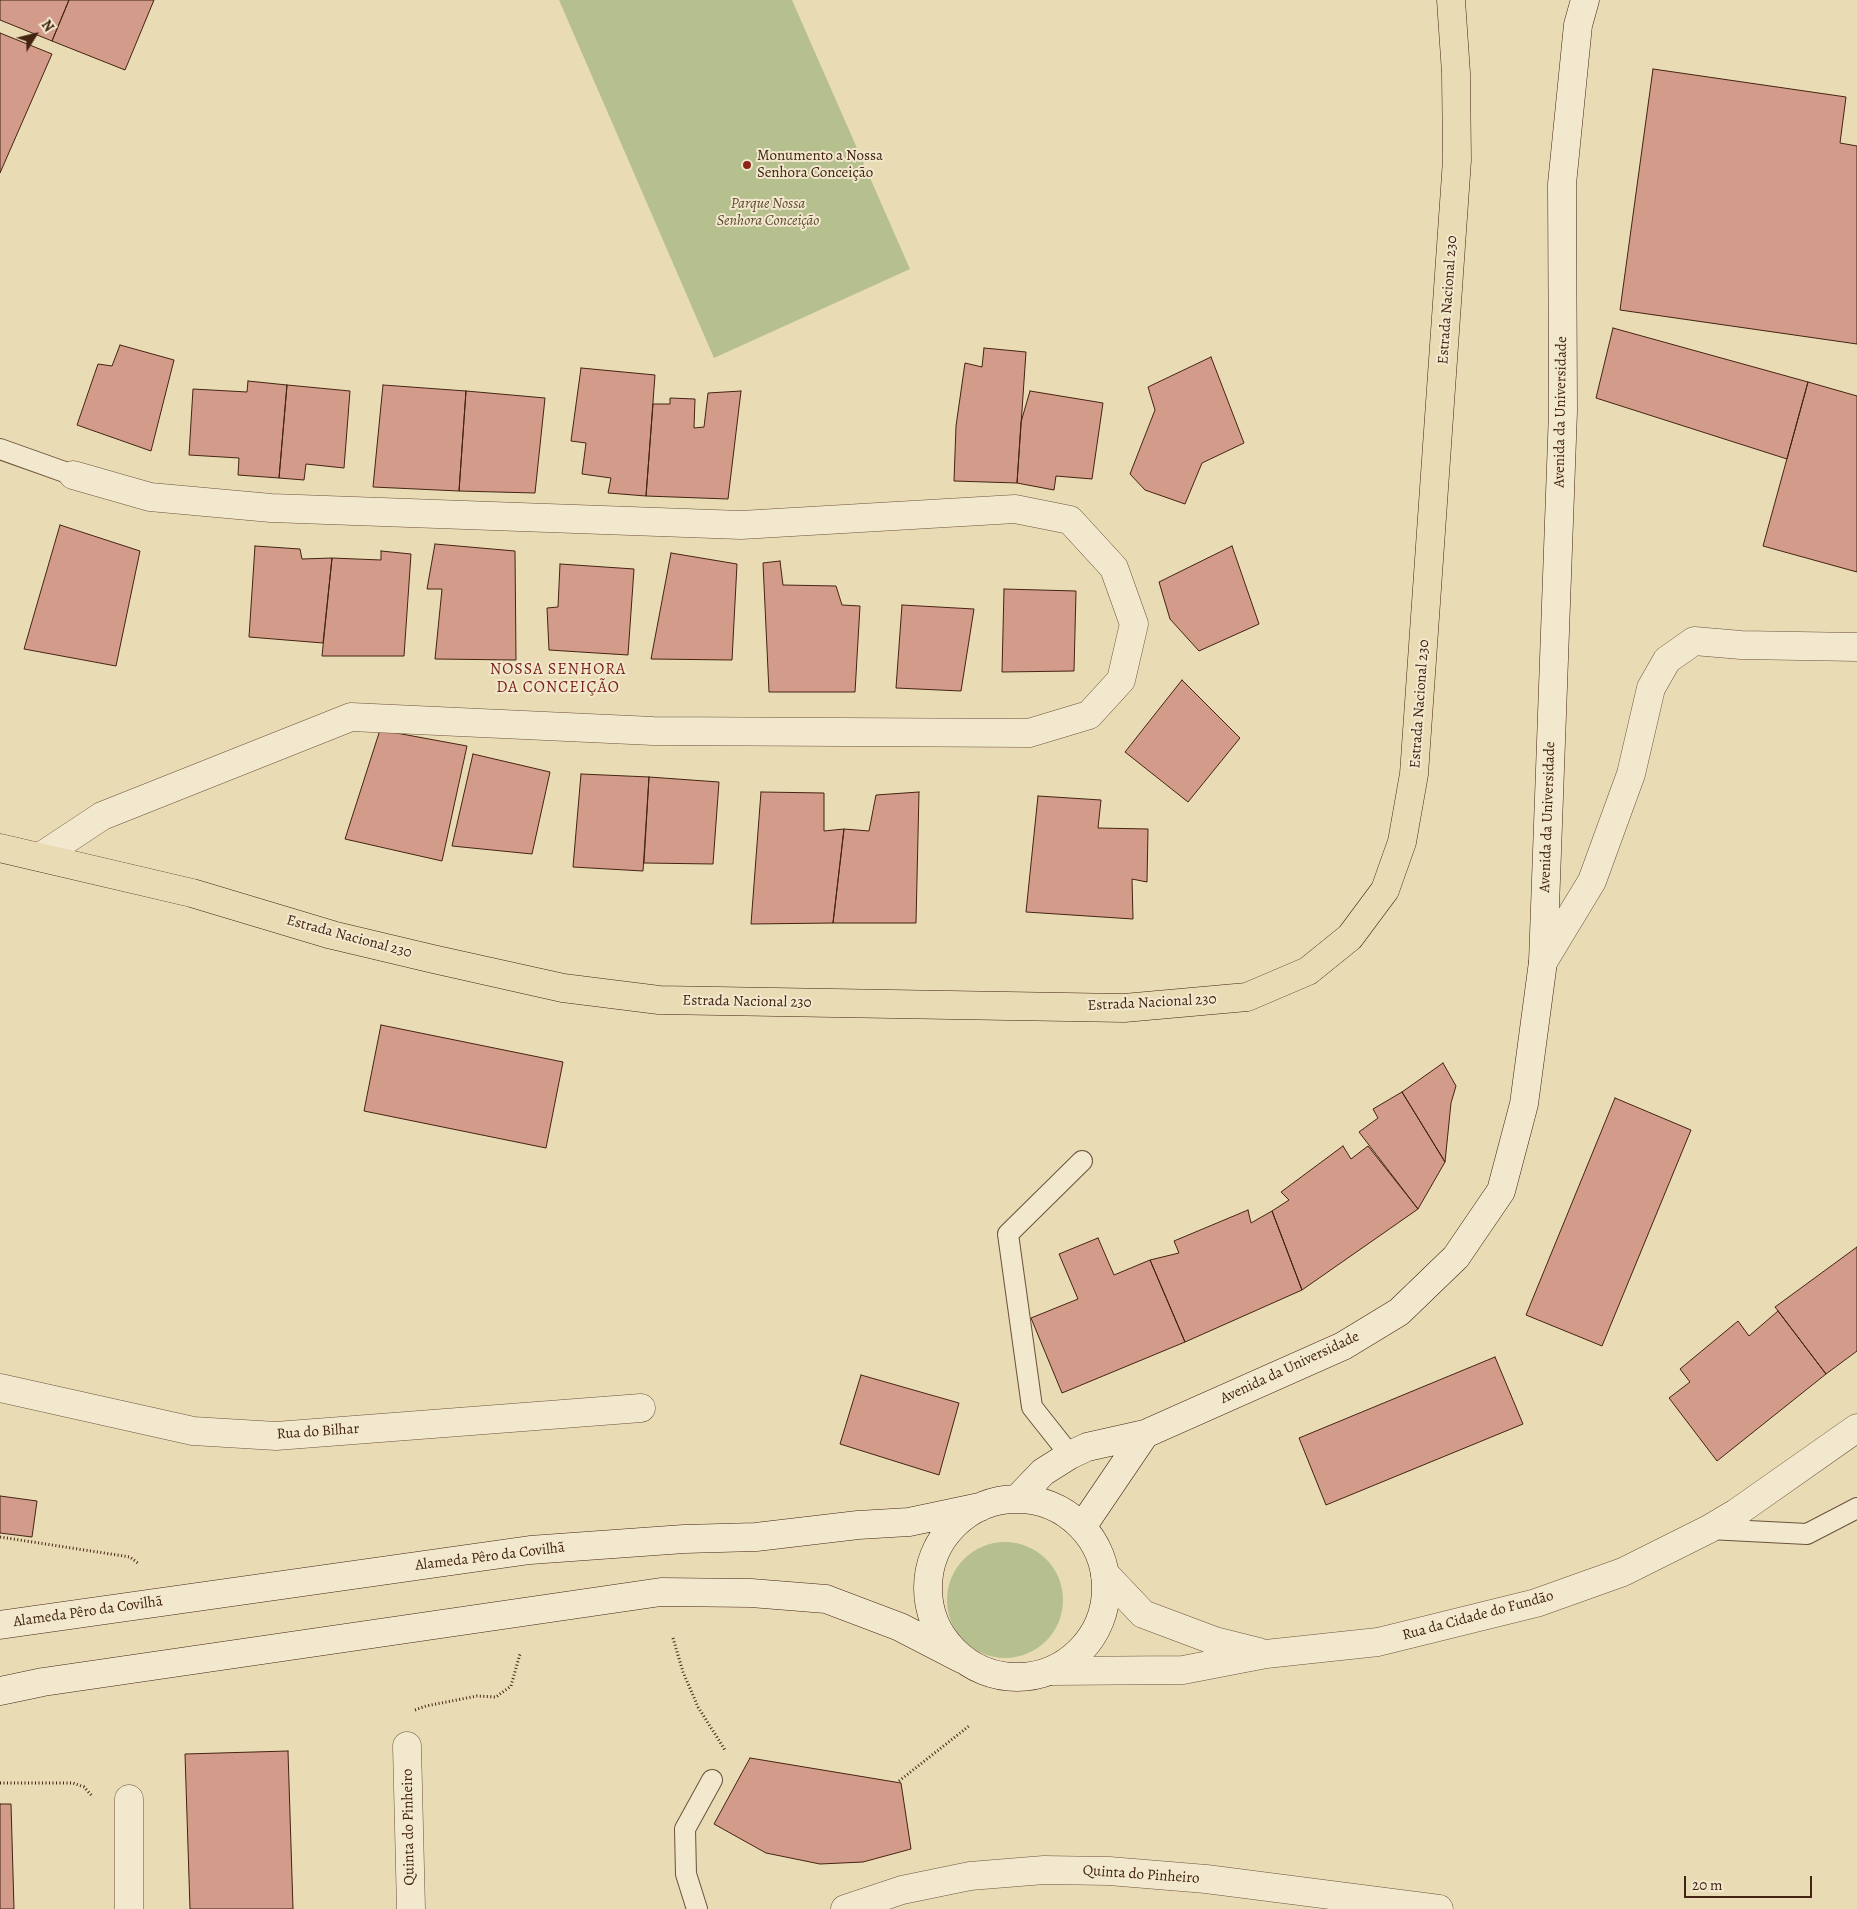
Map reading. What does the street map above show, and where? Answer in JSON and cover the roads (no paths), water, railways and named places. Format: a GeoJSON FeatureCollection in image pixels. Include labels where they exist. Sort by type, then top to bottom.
{"type":"FeatureCollection","features":[{"type":"Feature","properties":{"kind":"main road","name":"Estrada Nacional 230"},"geometry":{"type":"LineString","coordinates":[[0,848],[192,893],[332,935],[432,959],[563,988],[659,1000],[1124,1008],[1247,997],[1308,971],[1350,937],[1385,890],[1402,842],[1414,774],[1458,160],[1456,73],[1451,0]]}},
{"type":"Feature","properties":{"kind":"street","name":"Avenida da Universidade"},"geometry":{"type":"LineString","coordinates":[[1019,1497],[1043,1472],[1070,1455],[1087,1447],[1145,1434],[1344,1346],[1399,1312],[1456,1257],[1501,1191],[1524,1104],[1543,962],[1563,411],[1562,184],[1578,25],[1585,0]]}},
{"type":"Feature","properties":{"kind":"street"},"geometry":{"type":"LineString","coordinates":[[40,857],[102,816],[351,717],[653,731],[1030,733],[1089,715],[1121,680],[1134,624],[1114,568],[1070,520],[1015,509],[731,525],[270,508],[150,497],[73,475]]}},
{"type":"Feature","properties":{"kind":"street"},"geometry":{"type":"LineString","coordinates":[[1543,962],[1592,882],[1631,774],[1651,688],[1667,660],[1694,641],[1857,647]]}},
{"type":"Feature","properties":{"kind":"street","name":"Rua do Bilhar"},"geometry":{"type":"LineString","coordinates":[[0,1388],[193,1430],[276,1436],[641,1408]]}},
{"type":"Feature","properties":{"kind":"street","name":"Rua da Cidade do Fundão"},"geometry":{"type":"LineString","coordinates":[[1051,1670],[1183,1670],[1266,1654],[1378,1642],[1536,1603],[1623,1572],[1709,1529],[1736,1513],[1857,1428]]}},
{"type":"Feature","properties":{"kind":"street"},"geometry":{"type":"LineString","coordinates":[[1082,1527],[1145,1434]]}},
{"type":"Feature","properties":{"kind":"street","name":"Alameda Pêro da Covilhã"},"geometry":{"type":"LineString","coordinates":[[0,1625],[530,1550],[684,1539],[756,1537],[858,1525],[909,1522],[1019,1497],[1044,1500],[1082,1527],[1097,1549],[1105,1574],[1105,1604],[1095,1632],[1076,1655],[1051,1670],[1028,1676],[1005,1677],[983,1670],[900,1627],[826,1599],[751,1594],[661,1592],[62,1679],[0,1691]]}},
{"type":"Feature","properties":{"kind":"street","name":"Alameda Pêro da Covilhã"},"geometry":{"type":"LineString","coordinates":[[962,1659],[942,1636],[930,1608],[928,1577],[937,1548],[955,1523],[980,1506]]}},
{"type":"Feature","properties":{"kind":"street","name":"Rua da Cidade do Fundão"},"geometry":{"type":"LineString","coordinates":[[1105,1574],[1143,1614],[1215,1641],[1266,1654]]}},
{"type":"Feature","properties":{"kind":"street","name":"Quinta do Pinheiro"},"geometry":{"type":"LineString","coordinates":[[407,1746],[411,1909]]}},
{"type":"Feature","properties":{"kind":"street"},"geometry":{"type":"LineString","coordinates":[[129,1799],[129,1909]]}},
{"type":"Feature","properties":{"kind":"street","name":"Quinta do Pinheiro"},"geometry":{"type":"LineString","coordinates":[[845,1909],[902,1890],[960,1878],[1044,1870],[1109,1871],[1206,1879],[1439,1909]]}},
{"type":"Feature","properties":{"kind":"lane"},"geometry":{"type":"LineString","coordinates":[[0,449],[73,475]]}},
{"type":"Feature","properties":{"kind":"lane"},"geometry":{"type":"LineString","coordinates":[[1070,1455],[1032,1407],[1008,1234],[1082,1161]]}},
{"type":"Feature","properties":{"kind":"lane"},"geometry":{"type":"LineString","coordinates":[[1709,1529],[1807,1534],[1857,1508]]}},
{"type":"Feature","properties":{"kind":"lane"},"geometry":{"type":"LineString","coordinates":[[697,1909],[686,1874],[685,1830],[712,1780]]}},
{"type":"Feature","properties":{"kind":"place","name":"Monumento a Nossa Senhora Conceição"},"geometry":{"type":"Point","coordinates":[747,165]}},
{"type":"Feature","properties":{"kind":"district","name":"NOSSA SENHORA DA CONCEIÇÃO"},"geometry":{"type":"Point","coordinates":[558,679]}},
{"type":"Feature","properties":{"kind":"park label","name":"Parque Nossa Senhora Conceição"},"geometry":{"type":"Point","coordinates":[768,212]}}]}
